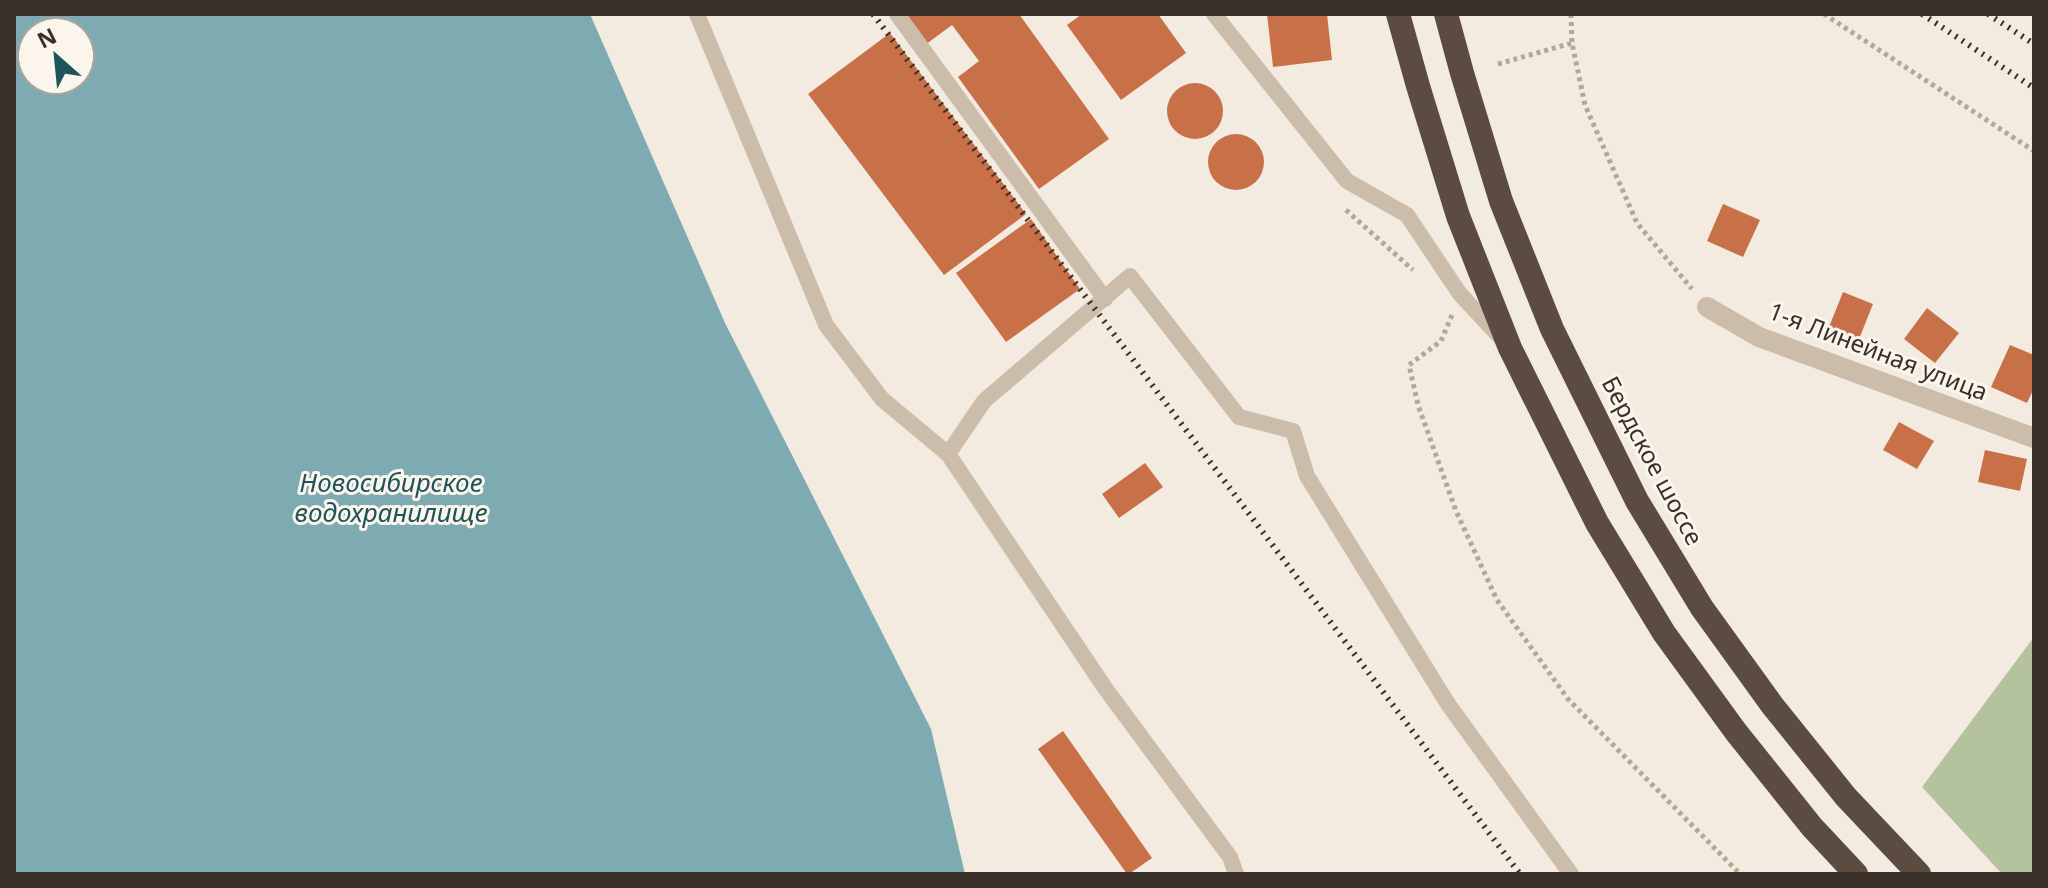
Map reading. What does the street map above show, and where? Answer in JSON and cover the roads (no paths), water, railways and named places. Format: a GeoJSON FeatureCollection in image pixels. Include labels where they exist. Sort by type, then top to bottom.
{"type":"FeatureCollection","features":[{"type":"Feature","properties":{"kind":"highway"},"geometry":{"type":"LineString","coordinates":[[1398,14],[1458,216],[1510,348],[1597,523],[1664,633],[1736,732],[1812,827],[1856,874]]}},
{"type":"Feature","properties":{"kind":"highway","name":"Бердское шоссе"},"geometry":{"type":"LineString","coordinates":[[1446,14],[1501,201],[1552,329],[1637,501],[1702,608],[1772,705],[1846,797],[1919,874]]}},
{"type":"Feature","properties":{"kind":"street","name":"1-я Линейная улица"},"geometry":{"type":"LineString","coordinates":[[1707,307],[1759,337],[2034,438]]}},
{"type":"Feature","properties":{"kind":"lane"},"geometry":{"type":"LineString","coordinates":[[697,14],[826,325],[882,399],[948,454],[1105,688],[1230,857],[1236,874]]}},
{"type":"Feature","properties":{"kind":"lane"},"geometry":{"type":"LineString","coordinates":[[897,14],[1105,299]]}},
{"type":"Feature","properties":{"kind":"lane"},"geometry":{"type":"LineString","coordinates":[[1214,14],[1347,181],[1407,215],[1460,294],[1510,348]]}},
{"type":"Feature","properties":{"kind":"lane"},"geometry":{"type":"LineString","coordinates":[[948,454],[984,401],[1130,276],[1239,417],[1293,431],[1307,476],[1448,704],[1571,874]]}},
{"type":"Feature","properties":{"kind":"water","name":"Новосибирское водохранилище"},"geometry":{"type":"Polygon","coordinates":[[[14,14],[590,14],[725,323],[931,729],[965,874],[14,874],[14,14]]]}},
{"type":"Feature","properties":{"kind":"railway"},"geometry":{"type":"LineString","coordinates":[[873,14],[1520,874]]}},
{"type":"Feature","properties":{"kind":"railway"},"geometry":{"type":"LineString","coordinates":[[1922,14],[2034,88]]}},
{"type":"Feature","properties":{"kind":"railway"},"geometry":{"type":"LineString","coordinates":[[1988,14],[2034,44]]}}]}
